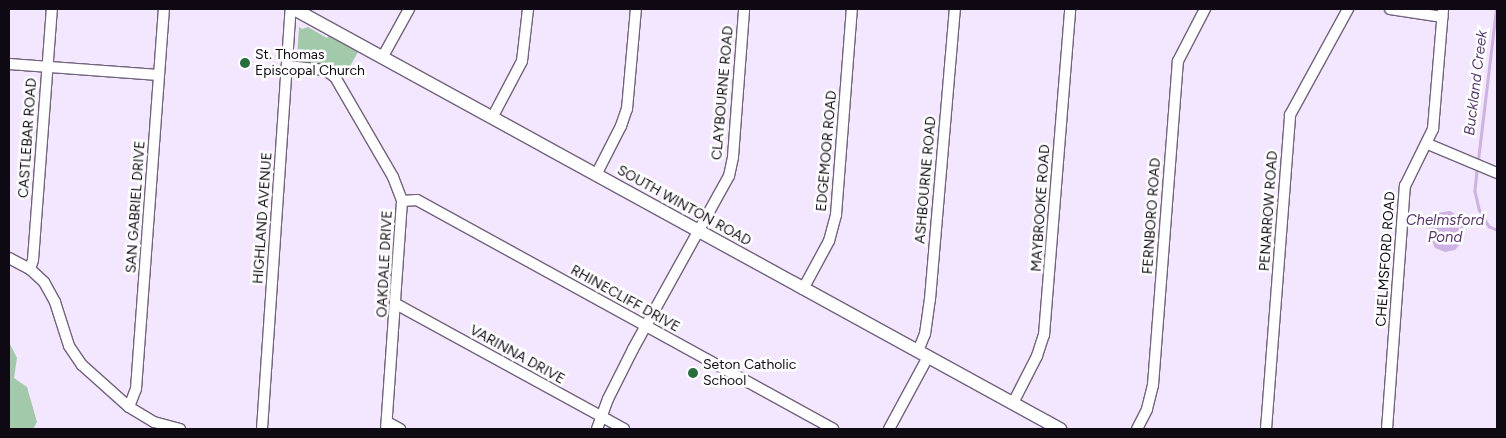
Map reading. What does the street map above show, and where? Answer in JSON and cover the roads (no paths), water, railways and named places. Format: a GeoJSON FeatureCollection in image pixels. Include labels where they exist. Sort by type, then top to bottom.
{"type":"FeatureCollection","features":[{"type":"Feature","properties":{"kind":"main road","name":"SOUTH WINTON ROAD"},"geometry":{"type":"LineString","coordinates":[[293,9],[1060,429]]}},
{"type":"Feature","properties":{"kind":"street","name":"CASTLEBAR ROAD"},"geometry":{"type":"LineString","coordinates":[[30,269],[33,260],[52,9]]}},
{"type":"Feature","properties":{"kind":"street","name":"SAN GABRIEL DRIVE"},"geometry":{"type":"LineString","coordinates":[[129,407],[136,389],[164,9]]}},
{"type":"Feature","properties":{"kind":"street","name":"HIGHLAND AVENUE"},"geometry":{"type":"LineString","coordinates":[[262,429],[287,66],[293,9]]}},
{"type":"Feature","properties":{"kind":"street"},"geometry":{"type":"LineString","coordinates":[[382,58],[409,9]]}},
{"type":"Feature","properties":{"kind":"street"},"geometry":{"type":"LineString","coordinates":[[492,118],[523,55],[528,9]]}},
{"type":"Feature","properties":{"kind":"street"},"geometry":{"type":"LineString","coordinates":[[596,175],[621,126],[627,109],[636,9]]}},
{"type":"Feature","properties":{"kind":"street","name":"CLAYBOURNE ROAD"},"geometry":{"type":"LineString","coordinates":[[597,429],[620,373],[731,170],[744,9]]}},
{"type":"Feature","properties":{"kind":"street","name":"EDGEMOOR ROAD"},"geometry":{"type":"LineString","coordinates":[[803,289],[828,241],[836,216],[852,9]]}},
{"type":"Feature","properties":{"kind":"street","name":"ASHBOURNE ROAD"},"geometry":{"type":"LineString","coordinates":[[889,429],[923,354],[930,299],[955,9]]}},
{"type":"Feature","properties":{"kind":"street","name":"MAYBROOKE ROAD"},"geometry":{"type":"LineString","coordinates":[[1013,403],[1038,356],[1044,335],[1070,9]]}},
{"type":"Feature","properties":{"kind":"street","name":"FERNBORO ROAD"},"geometry":{"type":"LineString","coordinates":[[1137,429],[1148,409],[1153,385],[1178,61],[1205,9]]}},
{"type":"Feature","properties":{"kind":"street","name":"PENARROW ROAD"},"geometry":{"type":"LineString","coordinates":[[1266,429],[1290,115],[1348,9]]}},
{"type":"Feature","properties":{"kind":"street"},"geometry":{"type":"LineString","coordinates":[[1390,9],[1443,13]]}},
{"type":"Feature","properties":{"kind":"street","name":"CHELMSFORD ROAD"},"geometry":{"type":"LineString","coordinates":[[1387,429],[1405,186],[1407,178],[1428,144],[1434,122],[1443,13]]}},
{"type":"Feature","properties":{"kind":"street"},"geometry":{"type":"LineString","coordinates":[[9,64],[159,75]]}},
{"type":"Feature","properties":{"kind":"street","name":"OAKDALE DRIVE"},"geometry":{"type":"LineString","coordinates":[[287,66],[325,70],[335,77],[393,177],[402,201],[387,426]]}},
{"type":"Feature","properties":{"kind":"street"},"geometry":{"type":"LineString","coordinates":[[1428,144],[1497,173]]}},
{"type":"Feature","properties":{"kind":"street","name":"RHINECLIFF DRIVE"},"geometry":{"type":"LineString","coordinates":[[402,201],[417,200],[833,429]]}},
{"type":"Feature","properties":{"kind":"street"},"geometry":{"type":"LineString","coordinates":[[9,258],[30,269],[50,292],[65,336],[74,355],[106,388],[129,407],[154,422],[180,429]]}},
{"type":"Feature","properties":{"kind":"street","name":"VARINNA DRIVE"},"geometry":{"type":"LineString","coordinates":[[396,304],[624,429]]}},
{"type":"Feature","properties":{"kind":"street"},"geometry":{"type":"LineString","coordinates":[[387,426],[400,429]]}},
{"type":"Feature","properties":{"kind":"water","name":"Chelmsford Pond"},"geometry":{"type":"Polygon","coordinates":[[[1450,211],[1460,217],[1464,232],[1460,244],[1455,250],[1445,252],[1435,248],[1428,231],[1429,221],[1437,213],[1450,211]]]}},
{"type":"Feature","properties":{"kind":"waterway","name":"Buckland Creek"},"geometry":{"type":"LineString","coordinates":[[1478,160],[1496,9]]}},
{"type":"Feature","properties":{"kind":"waterway","name":"Buckland Creek"},"geometry":{"type":"LineString","coordinates":[[1477,171],[1475,191],[1479,209],[1489,226],[1497,230]]}},
{"type":"Feature","properties":{"kind":"place","name":"St. Thomas Episcopal Church"},"geometry":{"type":"Point","coordinates":[245,63]}},
{"type":"Feature","properties":{"kind":"place","name":"Seton Catholic School"},"geometry":{"type":"Point","coordinates":[693,373]}}]}
